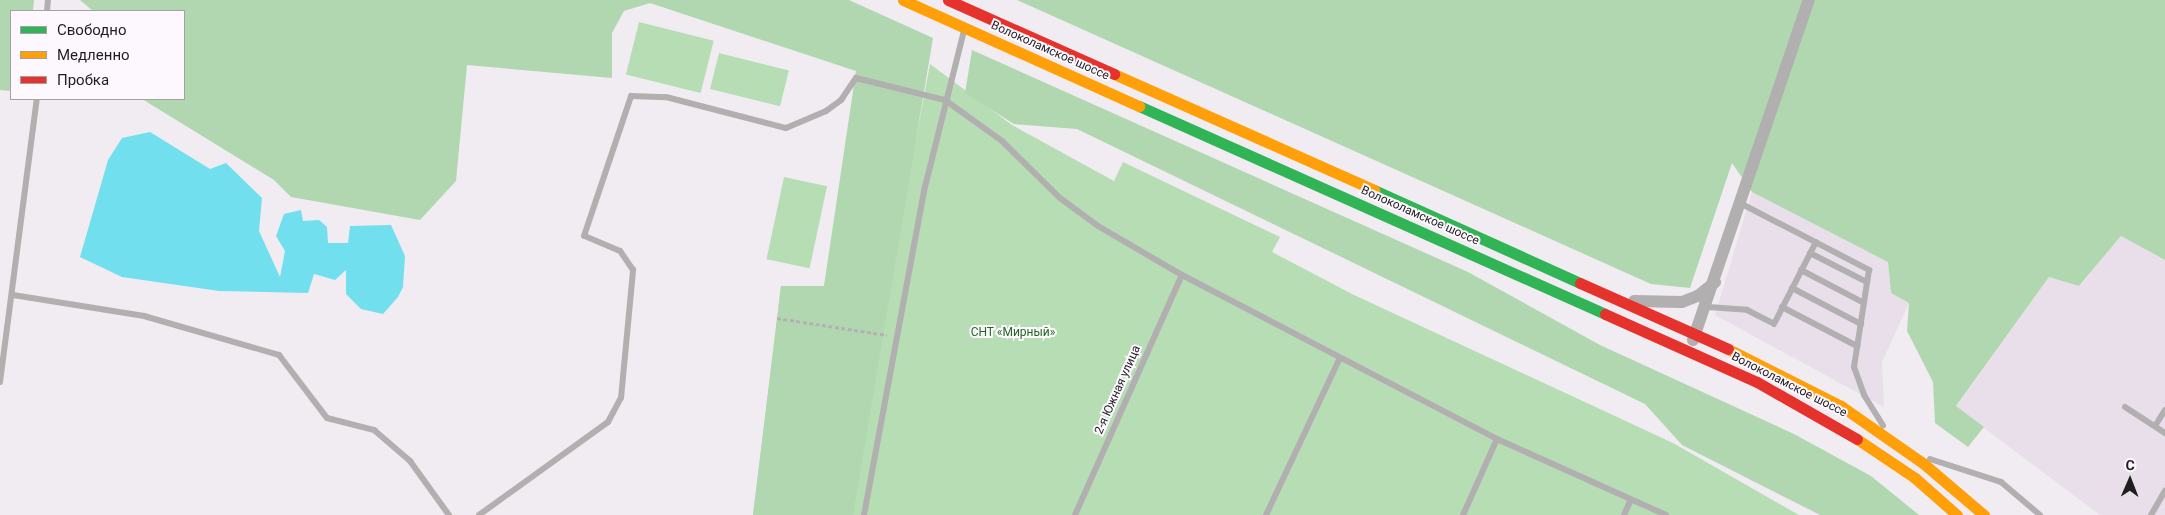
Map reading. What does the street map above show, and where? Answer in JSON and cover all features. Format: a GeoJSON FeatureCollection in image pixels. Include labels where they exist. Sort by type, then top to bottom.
{"type":"FeatureCollection","features":[{"type":"Feature","properties":{"kind":"main road","name":"Волоколамское шоссе"},"geometry":{"type":"LineString","coordinates":[[903,0],[1689,352],[1833,422],[1915,478],[1957,515]]}},
{"type":"Feature","properties":{"kind":"main road","name":"Волоколамское шоссе"},"geometry":{"type":"LineString","coordinates":[[948,0],[1696,333],[1841,406],[1913,455],[1984,515]]}},
{"type":"Feature","properties":{"kind":"street"},"geometry":{"type":"LineString","coordinates":[[1689,352],[1708,308],[1737,202],[1809,0]]}},
{"type":"Feature","properties":{"kind":"street"},"geometry":{"type":"LineString","coordinates":[[1622,300],[1682,302],[1698,296],[1715,282]]}},
{"type":"Feature","properties":{"kind":"lane"},"geometry":{"type":"LineString","coordinates":[[864,515],[895,336],[945,100],[965,28],[973,11]]}},
{"type":"Feature","properties":{"kind":"lane"},"geometry":{"type":"LineString","coordinates":[[479,515],[608,422],[621,398],[633,270],[620,251],[584,236],[631,96],[666,97],[786,128],[833,106],[856,78],[945,100],[1002,141],[1060,198],[1098,226],[1182,275],[1339,360],[1497,439],[1666,515]]}},
{"type":"Feature","properties":{"kind":"lane"},"geometry":{"type":"LineString","coordinates":[[0,382],[13,295],[37,100]]}},
{"type":"Feature","properties":{"kind":"lane"},"geometry":{"type":"LineString","coordinates":[[1737,202],[1869,270],[1854,367],[1864,395],[1892,441]]}},
{"type":"Feature","properties":{"kind":"lane"},"geometry":{"type":"LineString","coordinates":[[1708,308],[1747,310],[1774,324],[1816,242]]}},
{"type":"Feature","properties":{"kind":"lane"},"geometry":{"type":"LineString","coordinates":[[1810,253],[1867,282]]}},
{"type":"Feature","properties":{"kind":"lane"},"geometry":{"type":"LineString","coordinates":[[1801,270],[1864,303]]}},
{"type":"Feature","properties":{"kind":"lane","name":"2-я Южная улица"},"geometry":{"type":"LineString","coordinates":[[1074,515],[1182,275]]}},
{"type":"Feature","properties":{"kind":"lane"},"geometry":{"type":"LineString","coordinates":[[1792,288],[1861,324]]}},
{"type":"Feature","properties":{"kind":"lane"},"geometry":{"type":"LineString","coordinates":[[13,295],[144,316],[279,355],[327,418],[374,430],[410,462],[449,515]]}},
{"type":"Feature","properties":{"kind":"lane"},"geometry":{"type":"LineString","coordinates":[[1782,307],[1857,346]]}},
{"type":"Feature","properties":{"kind":"lane"},"geometry":{"type":"LineString","coordinates":[[1266,515],[1339,360]]}},
{"type":"Feature","properties":{"kind":"lane"},"geometry":{"type":"LineString","coordinates":[[2125,407],[2165,433]]}},
{"type":"Feature","properties":{"kind":"lane"},"geometry":{"type":"LineString","coordinates":[[2155,426],[2165,410]]}},
{"type":"Feature","properties":{"kind":"lane"},"geometry":{"type":"LineString","coordinates":[[1463,515],[1497,439]]}},
{"type":"Feature","properties":{"kind":"lane"},"geometry":{"type":"LineString","coordinates":[[1913,455],[1962,466],[2000,482],[2040,515]]}},
{"type":"Feature","properties":{"kind":"lane"},"geometry":{"type":"LineString","coordinates":[[2150,515],[2165,491]]}},
{"type":"Feature","properties":{"kind":"lane"},"geometry":{"type":"LineString","coordinates":[[1624,515],[1631,499]]}},
{"type":"Feature","properties":{"kind":"path"},"geometry":{"type":"LineString","coordinates":[[777,318],[895,336]]}},
{"type":"Feature","properties":{"kind":"shaded area"},"geometry":{"type":"Polygon","coordinates":[[[1752,192],[1888,262],[1891,293],[1909,303],[1882,362],[1884,407],[1715,315],[1752,192]]]}},
{"type":"Feature","properties":{"kind":"shaded area"},"geometry":{"type":"Polygon","coordinates":[[[2121,236],[2165,260],[2165,515],[2100,515],[1956,407],[2049,277],[2080,286],[2121,236]]]}},
{"type":"Feature","properties":{"kind":"green space"},"geometry":{"type":"Polygon","coordinates":[[[0,0],[34,0],[33,10],[10,10],[10,91],[0,90],[0,0]]]}},
{"type":"Feature","properties":{"kind":"green space"},"geometry":{"type":"Polygon","coordinates":[[[80,0],[849,0],[933,38],[853,515],[753,515],[781,286],[824,286],[856,71],[650,3],[624,11],[612,33],[612,78],[467,65],[456,181],[420,220],[291,197],[274,180],[144,100],[185,100],[185,10],[92,10],[80,0]]]}},
{"type":"Feature","properties":{"kind":"green space"},"geometry":{"type":"Polygon","coordinates":[[[1017,0],[2165,0],[2165,260],[2121,236],[2079,286],[2049,277],[1956,406],[1984,427],[1968,447],[1935,423],[1933,382],[1907,331],[1909,303],[1891,293],[1888,262],[1752,192],[1732,163],[1690,288],[1651,284],[1017,0]]]}},
{"type":"Feature","properties":{"kind":"green space"},"geometry":{"type":"Polygon","coordinates":[[[639,22],[714,41],[701,93],[626,74],[639,22]]]}},
{"type":"Feature","properties":{"kind":"green space"},"geometry":{"type":"Polygon","coordinates":[[[972,50],[1468,272],[1600,345],[1794,434],[1871,476],[1919,515],[1820,515],[1682,445],[1645,404],[1077,129],[1014,124],[965,93],[972,50]]]}},
{"type":"Feature","properties":{"kind":"green space"},"geometry":{"type":"Polygon","coordinates":[[[719,53],[789,70],[780,106],[710,89],[719,53]]]}},
{"type":"Feature","properties":{"kind":"green space","name":"СНТ «Мирный»"},"geometry":{"type":"Polygon","coordinates":[[[930,64],[1012,125],[1114,181],[1123,162],[1280,237],[1272,252],[1354,295],[1673,443],[1799,515],[753,515],[781,286],[824,287],[841,177],[907,186],[930,64]]]}},
{"type":"Feature","properties":{"kind":"green space"},"geometry":{"type":"Polygon","coordinates":[[[784,177],[827,186],[810,268],[767,259],[784,177]]]}},
{"type":"Feature","properties":{"kind":"water"},"geometry":{"type":"Polygon","coordinates":[[[150,132],[210,169],[226,163],[262,198],[259,231],[280,277],[285,251],[276,236],[284,214],[301,210],[303,221],[319,220],[327,227],[328,243],[348,243],[350,226],[391,225],[405,256],[403,287],[398,297],[383,314],[361,309],[346,294],[346,270],[335,280],[314,274],[308,293],[219,291],[122,277],[80,257],[108,160],[122,138],[150,132]]]}},
{"type":"Feature","properties":{"kind":"traffic: fast"},"geometry":{"type":"LineString","coordinates":[[1139,106],[1605,314]]}},
{"type":"Feature","properties":{"kind":"traffic: fast"},"geometry":{"type":"LineString","coordinates":[[1374,190],[1580,283]]}},
{"type":"Feature","properties":{"kind":"traffic: slow"},"geometry":{"type":"LineString","coordinates":[[903,0],[1139,106]]}},
{"type":"Feature","properties":{"kind":"traffic: slow"},"geometry":{"type":"LineString","coordinates":[[1114,74],[1374,190]]}},
{"type":"Feature","properties":{"kind":"traffic: slow"},"geometry":{"type":"LineString","coordinates":[[1728,349],[1841,406],[1924,464],[1984,515]]}},
{"type":"Feature","properties":{"kind":"traffic: slow"},"geometry":{"type":"LineString","coordinates":[[1857,439],[1915,478],[1957,515]]}},
{"type":"Feature","properties":{"kind":"traffic: jam"},"geometry":{"type":"LineString","coordinates":[[948,0],[1114,74]]}},
{"type":"Feature","properties":{"kind":"traffic: jam"},"geometry":{"type":"LineString","coordinates":[[1580,283],[1728,349]]}},
{"type":"Feature","properties":{"kind":"traffic: jam"},"geometry":{"type":"LineString","coordinates":[[1605,314],[1757,382],[1857,439]]}}]}
